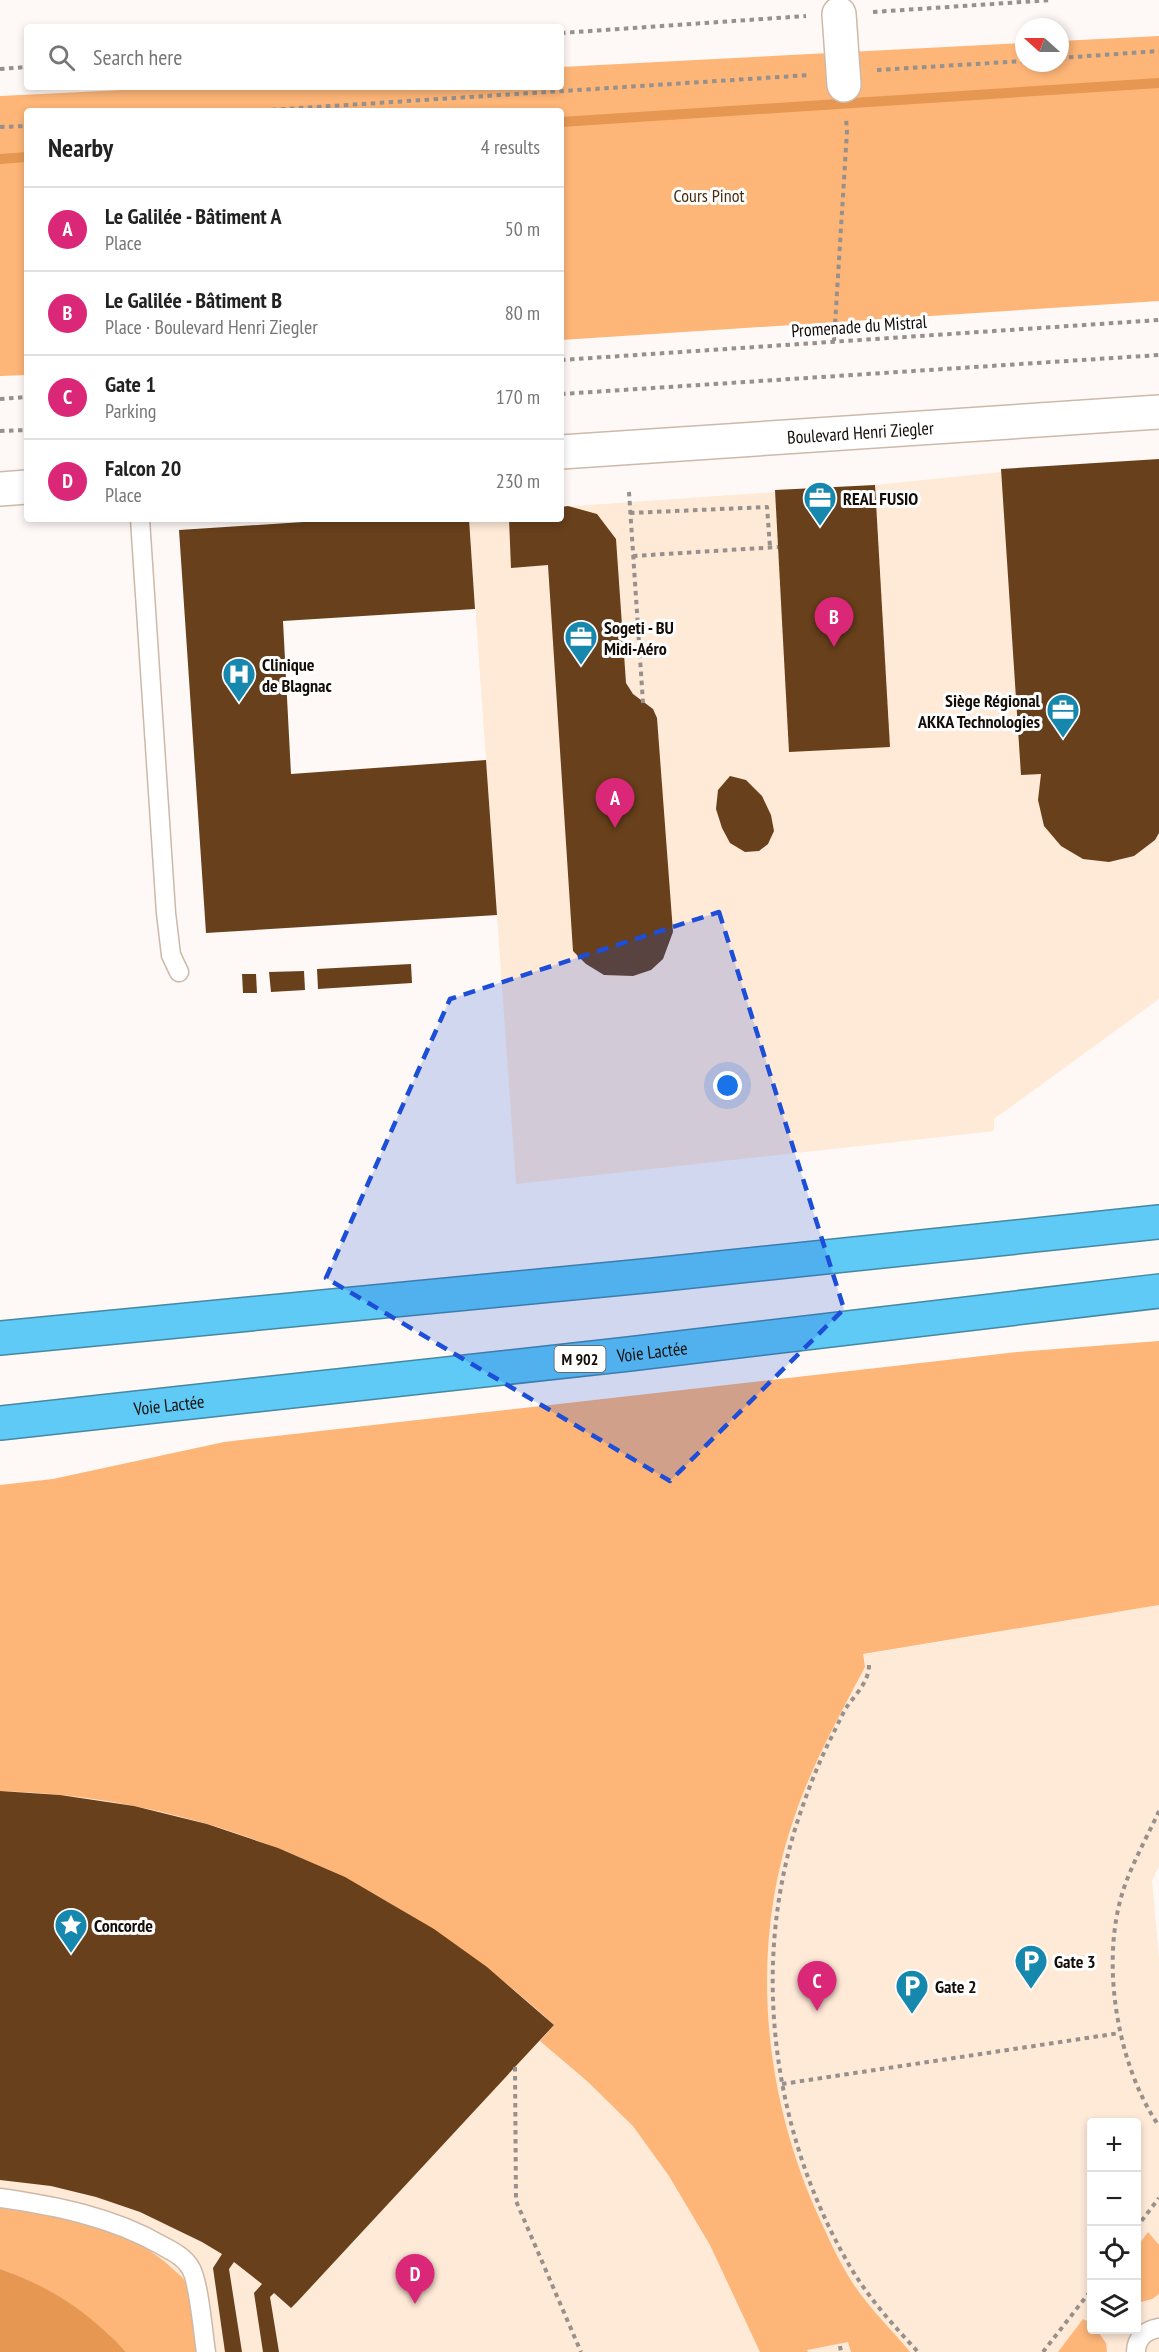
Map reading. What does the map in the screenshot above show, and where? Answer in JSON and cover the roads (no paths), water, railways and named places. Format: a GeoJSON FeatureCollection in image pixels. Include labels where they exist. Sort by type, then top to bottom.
{"type":"FeatureCollection","features":[{"type":"Feature","properties":{"kind":"highway"},"geometry":{"type":"LineString","coordinates":[[0,1338],[642,1276],[1159,1222]]}},
{"type":"Feature","properties":{"kind":"highway","name":"Voie Lactée"},"geometry":{"type":"LineString","coordinates":[[0,1423],[617,1355],[1159,1291]]}},
{"type":"Feature","properties":{"kind":"street"},"geometry":{"type":"LineString","coordinates":[[839,14],[843,79]]}},
{"type":"Feature","properties":{"kind":"street","name":"Boulevard Henri Ziegler"},"geometry":{"type":"LineString","coordinates":[[564,452],[1159,412]]}},
{"type":"Feature","properties":{"kind":"street"},"geometry":{"type":"LineString","coordinates":[[0,489],[24,487]]}},
{"type":"Feature","properties":{"kind":"lane"},"geometry":{"type":"LineString","coordinates":[[140,522],[166,913],[171,955],[179,972]]}},
{"type":"Feature","properties":{"kind":"lane"},"geometry":{"type":"LineString","coordinates":[[0,2198],[40,2203],[96,2217],[136,2230],[179,2255],[191,2268],[206,2352]]}},
{"type":"Feature","properties":{"kind":"lane"},"geometry":{"type":"LineString","coordinates":[[1136,2352],[1140,2338],[1148,2331],[1159,2328]]}},
{"type":"Feature","properties":{"kind":"waterway"},"geometry":{"type":"LineString","coordinates":[[564,122],[1159,83]]}},
{"type":"Feature","properties":{"kind":"waterway"},"geometry":{"type":"LineString","coordinates":[[0,159],[24,157]]}},
{"type":"Feature","properties":{"kind":"place","name":"REAL FUSIO"},"geometry":{"type":"Point","coordinates":[820,527]}},
{"type":"Feature","properties":{"kind":"place","name":"Le Galilée - Bâtiment B"},"geometry":{"type":"Point","coordinates":[834,647]}},
{"type":"Feature","properties":{"kind":"place","name":"Sogeti - BU Midi-Aéro"},"geometry":{"type":"Point","coordinates":[581,666]}},
{"type":"Feature","properties":{"kind":"place","name":"Clinique de Blagnac"},"geometry":{"type":"Point","coordinates":[239,703]}},
{"type":"Feature","properties":{"kind":"place","name":"Siège Régional AKKA Technologies"},"geometry":{"type":"Point","coordinates":[1063,739]}},
{"type":"Feature","properties":{"kind":"place","name":"Le Galilée - Bâtiment A"},"geometry":{"type":"Point","coordinates":[615,828]}},
{"type":"Feature","properties":{"kind":"place","name":"Concorde"},"geometry":{"type":"Point","coordinates":[71,1954]}},
{"type":"Feature","properties":{"kind":"place","name":"Gate 3"},"geometry":{"type":"Point","coordinates":[1031,1990]}},
{"type":"Feature","properties":{"kind":"place","name":"Gate 1"},"geometry":{"type":"Point","coordinates":[817,2011]}},
{"type":"Feature","properties":{"kind":"place","name":"Gate 2"},"geometry":{"type":"Point","coordinates":[912,2015]}},
{"type":"Feature","properties":{"kind":"place","name":"Falcon 20"},"geometry":{"type":"Point","coordinates":[415,2304]}},
{"type":"Feature","properties":{"kind":"park label","name":"Cours Pinot"},"geometry":{"type":"Point","coordinates":[709,195]}}]}
